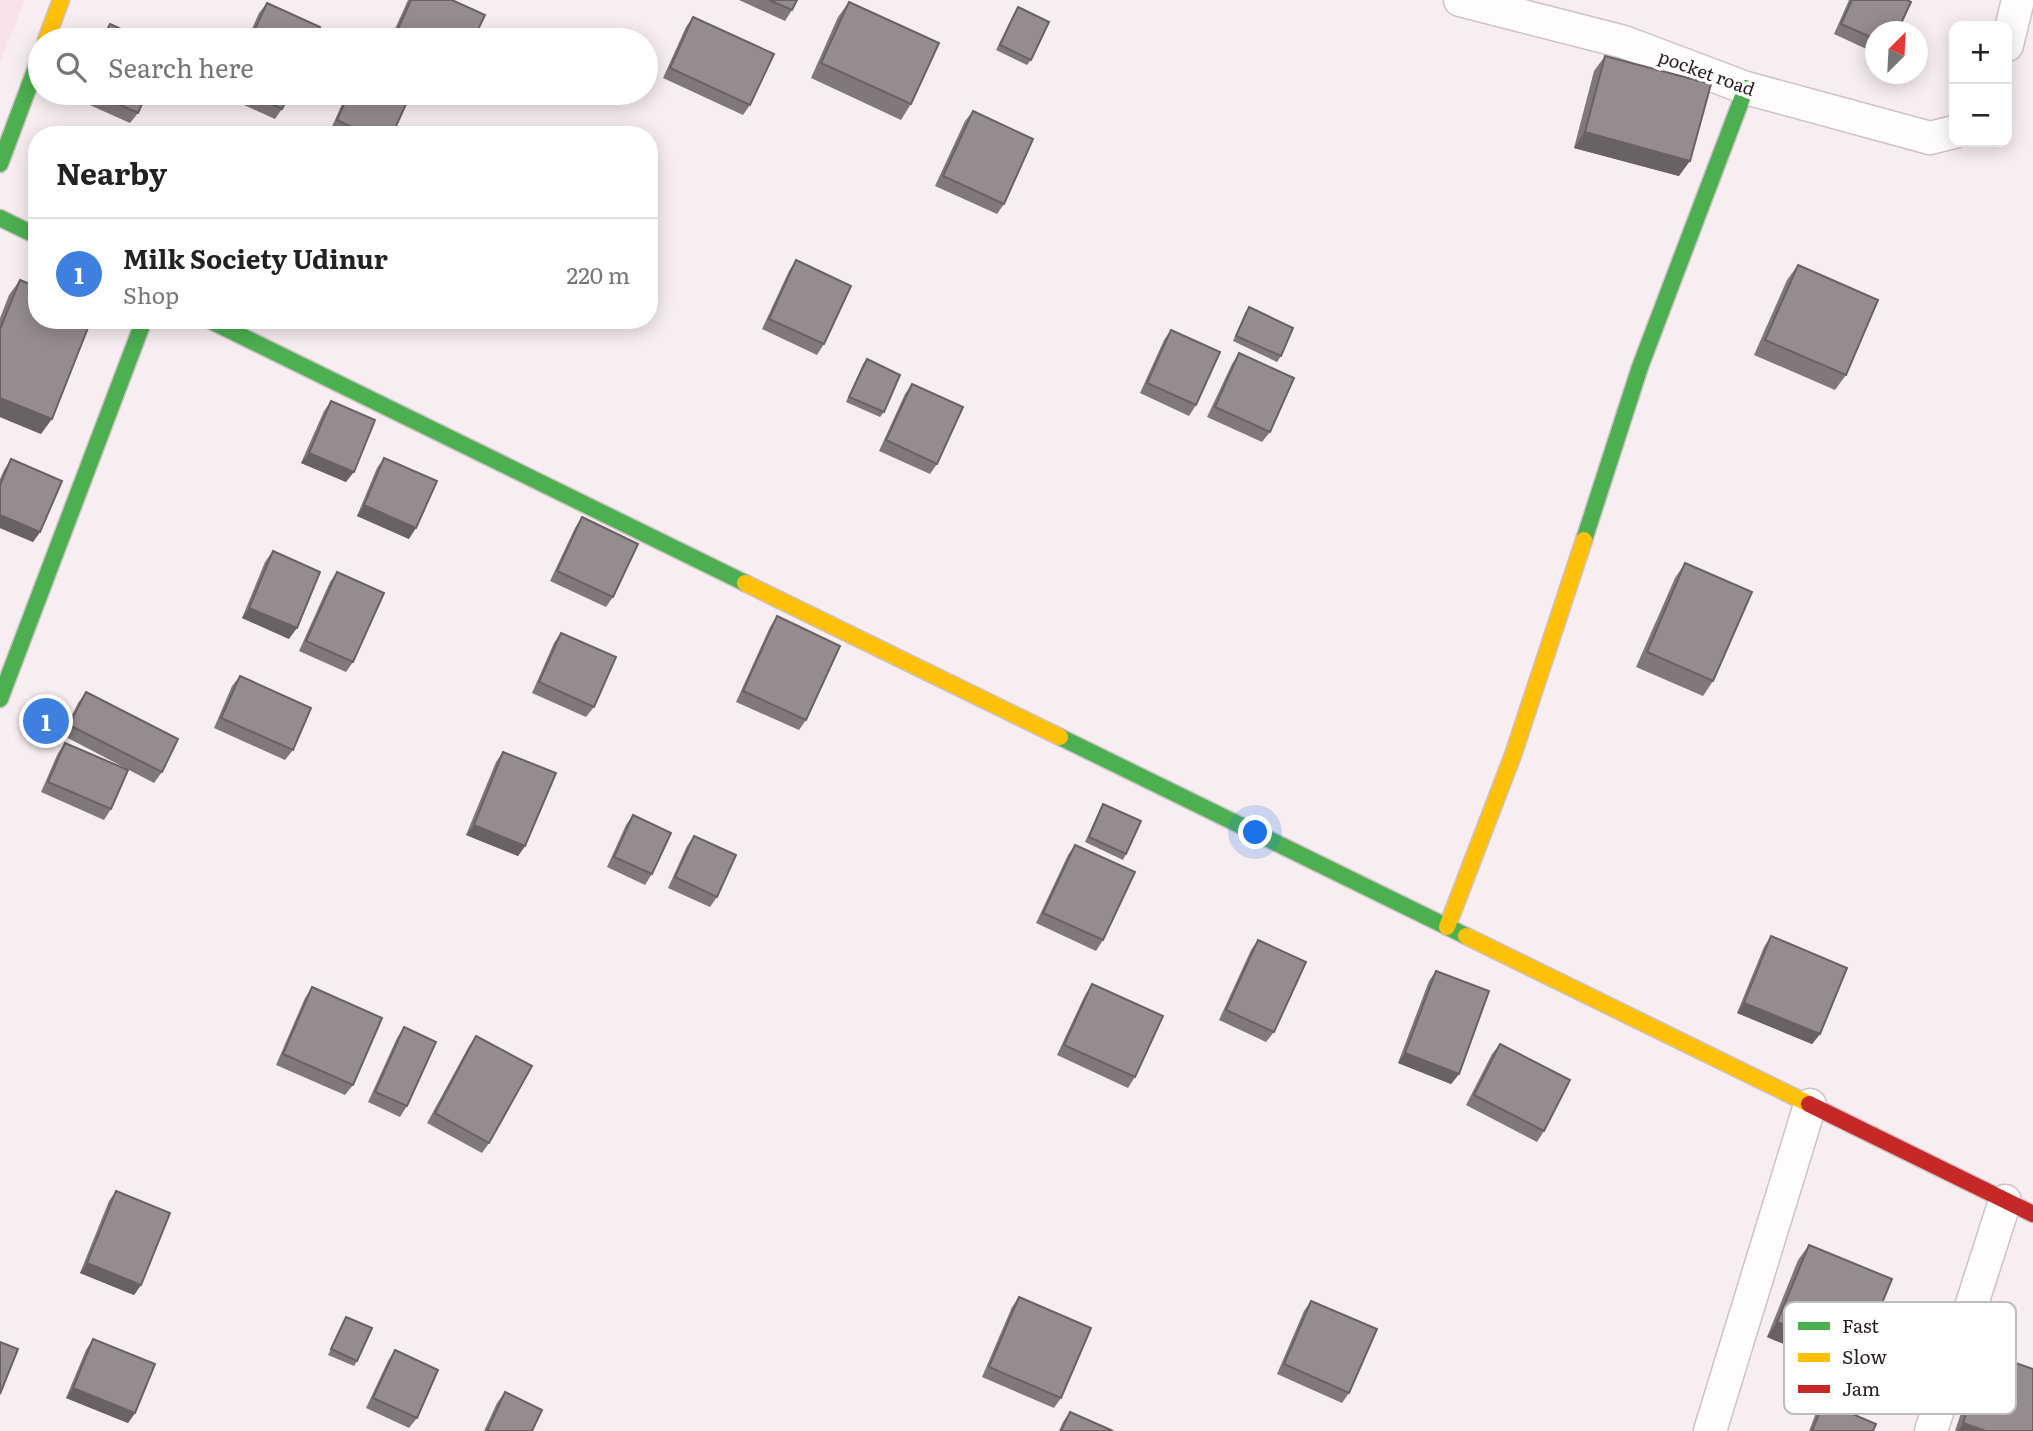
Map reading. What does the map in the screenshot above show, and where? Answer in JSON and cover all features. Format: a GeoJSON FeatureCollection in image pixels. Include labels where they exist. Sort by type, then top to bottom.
{"type":"FeatureCollection","features":[{"type":"Feature","properties":{"kind":"main road"},"geometry":{"type":"LineString","coordinates":[[50,28],[61,0]]}},
{"type":"Feature","properties":{"kind":"main road"},"geometry":{"type":"LineString","coordinates":[[1447,927],[1513,755],[1640,367],[1746,88]]}},
{"type":"Feature","properties":{"kind":"main road"},"geometry":{"type":"LineString","coordinates":[[0,164],[28,89]]}},
{"type":"Feature","properties":{"kind":"main road"},"geometry":{"type":"LineString","coordinates":[[0,218],[28,232]]}},
{"type":"Feature","properties":{"kind":"main road"},"geometry":{"type":"LineString","coordinates":[[0,699],[141,329]]}},
{"type":"Feature","properties":{"kind":"main road"},"geometry":{"type":"LineString","coordinates":[[227,329],[2033,1214]]}},
{"type":"Feature","properties":{"kind":"street","name":"pocket road"},"geometry":{"type":"LineString","coordinates":[[1460,0],[1625,42],[1746,88],[1930,138],[1949,133]]}},
{"type":"Feature","properties":{"kind":"street"},"geometry":{"type":"LineString","coordinates":[[2012,25],[2018,0]]}},
{"type":"Feature","properties":{"kind":"street"},"geometry":{"type":"LineString","coordinates":[[1710,1431],[1810,1105]]}},
{"type":"Feature","properties":{"kind":"street"},"geometry":{"type":"LineString","coordinates":[[1973,1302],[2005,1201]]}},
{"type":"Feature","properties":{"kind":"street"},"geometry":{"type":"LineString","coordinates":[[1931,1431],[1936,1414]]}},
{"type":"Feature","properties":{"kind":"shaded area"},"geometry":{"type":"Polygon","coordinates":[[[0,0],[25,0],[0,63],[0,0]]]}},
{"type":"Feature","properties":{"kind":"building"},"geometry":{"type":"Polygon","coordinates":[[[411,0],[452,0],[485,15],[479,28],[398,28],[411,0]]]}},
{"type":"Feature","properties":{"kind":"building"},"geometry":{"type":"Polygon","coordinates":[[[769,0],[797,0],[792,10],[769,0]]]}},
{"type":"Feature","properties":{"kind":"building"},"geometry":{"type":"Polygon","coordinates":[[[1852,0],[1911,2],[1902,21],[1865,21],[1865,35],[1841,24],[1852,0]]]}},
{"type":"Feature","properties":{"kind":"building"},"geometry":{"type":"Polygon","coordinates":[[[849,2],[939,43],[911,104],[821,63],[849,2]]]}},
{"type":"Feature","properties":{"kind":"building"},"geometry":{"type":"Polygon","coordinates":[[[267,3],[320,27],[320,28],[256,28],[267,3]]]}},
{"type":"Feature","properties":{"kind":"building"},"geometry":{"type":"Polygon","coordinates":[[[1018,7],[1049,22],[1031,60],[1000,45],[1018,7]]]}},
{"type":"Feature","properties":{"kind":"building"},"geometry":{"type":"Polygon","coordinates":[[[693,17],[774,54],[750,105],[670,68],[693,17]]]}},
{"type":"Feature","properties":{"kind":"building"},"geometry":{"type":"Polygon","coordinates":[[[1605,56],[1711,84],[1690,161],[1585,132],[1605,56]]]}},
{"type":"Feature","properties":{"kind":"building"},"geometry":{"type":"Polygon","coordinates":[[[120,105],[142,105],[138,113],[120,105]]]}},
{"type":"Feature","properties":{"kind":"building"},"geometry":{"type":"Polygon","coordinates":[[[344,105],[406,105],[396,126],[349,126],[337,120],[344,105]]]}},
{"type":"Feature","properties":{"kind":"building"},"geometry":{"type":"Polygon","coordinates":[[[973,111],[1033,139],[1004,204],[943,176],[973,111]]]}},
{"type":"Feature","properties":{"kind":"building"},"geometry":{"type":"Polygon","coordinates":[[[796,260],[851,286],[824,344],[769,319],[796,260]]]}},
{"type":"Feature","properties":{"kind":"building"},"geometry":{"type":"Polygon","coordinates":[[[1798,265],[1878,300],[1846,375],[1765,340],[1798,265]]]}},
{"type":"Feature","properties":{"kind":"building"},"geometry":{"type":"Polygon","coordinates":[[[20,280],[28,283],[28,329],[87,329],[52,419],[0,398],[0,329],[20,280]]]}},
{"type":"Feature","properties":{"kind":"building"},"geometry":{"type":"Polygon","coordinates":[[[1249,307],[1293,328],[1281,356],[1236,336],[1249,307]]]}},
{"type":"Feature","properties":{"kind":"building"},"geometry":{"type":"Polygon","coordinates":[[[1171,330],[1220,352],[1196,405],[1147,383],[1171,330]]]}},
{"type":"Feature","properties":{"kind":"building"},"geometry":{"type":"Polygon","coordinates":[[[1239,353],[1294,378],[1270,432],[1215,407],[1239,353]]]}},
{"type":"Feature","properties":{"kind":"building"},"geometry":{"type":"Polygon","coordinates":[[[867,359],[900,375],[884,412],[849,397],[867,359]]]}},
{"type":"Feature","properties":{"kind":"building"},"geometry":{"type":"Polygon","coordinates":[[[912,384],[963,407],[937,464],[886,440],[912,384]]]}},
{"type":"Feature","properties":{"kind":"building"},"geometry":{"type":"Polygon","coordinates":[[[331,401],[375,420],[354,472],[309,453],[331,401]]]}},
{"type":"Feature","properties":{"kind":"building"},"geometry":{"type":"Polygon","coordinates":[[[384,458],[437,481],[416,528],[364,505],[384,458]]]}},
{"type":"Feature","properties":{"kind":"building"},"geometry":{"type":"Polygon","coordinates":[[[11,459],[62,481],[40,532],[0,515],[0,485],[11,459]]]}},
{"type":"Feature","properties":{"kind":"building"},"geometry":{"type":"Polygon","coordinates":[[[582,517],[638,544],[613,597],[557,571],[582,517]]]}},
{"type":"Feature","properties":{"kind":"building"},"geometry":{"type":"Polygon","coordinates":[[[273,551],[320,572],[297,628],[249,608],[273,551]]]}},
{"type":"Feature","properties":{"kind":"building"},"geometry":{"type":"Polygon","coordinates":[[[1685,563],[1752,592],[1713,681],[1647,652],[1685,563]]]}},
{"type":"Feature","properties":{"kind":"building"},"geometry":{"type":"Polygon","coordinates":[[[337,572],[384,593],[353,662],[306,641],[337,572]]]}},
{"type":"Feature","properties":{"kind":"building"},"geometry":{"type":"Polygon","coordinates":[[[777,616],[840,646],[806,720],[743,691],[777,616]]]}},
{"type":"Feature","properties":{"kind":"building"},"geometry":{"type":"Polygon","coordinates":[[[561,633],[616,657],[594,707],[539,682],[561,633]]]}},
{"type":"Feature","properties":{"kind":"building"},"geometry":{"type":"Polygon","coordinates":[[[240,676],[311,708],[293,750],[221,718],[240,676]]]}},
{"type":"Feature","properties":{"kind":"building"},"geometry":{"type":"Polygon","coordinates":[[[86,692],[178,739],[162,772],[69,725],[86,692]]]}},
{"type":"Feature","properties":{"kind":"building"},"geometry":{"type":"Polygon","coordinates":[[[65,743],[128,770],[111,809],[48,782],[65,743]]]}},
{"type":"Feature","properties":{"kind":"building"},"geometry":{"type":"Polygon","coordinates":[[[503,752],[556,773],[525,846],[474,825],[503,752]]]}},
{"type":"Feature","properties":{"kind":"building"},"geometry":{"type":"Polygon","coordinates":[[[1103,804],[1141,821],[1126,854],[1089,837],[1103,804]]]}},
{"type":"Feature","properties":{"kind":"building"},"geometry":{"type":"Polygon","coordinates":[[[633,815],[671,833],[652,874],[614,857],[633,815]]]}},
{"type":"Feature","properties":{"kind":"building"},"geometry":{"type":"Polygon","coordinates":[[[694,836],[736,855],[717,897],[675,877],[694,836]]]}},
{"type":"Feature","properties":{"kind":"building"},"geometry":{"type":"Polygon","coordinates":[[[1075,845],[1135,872],[1103,940],[1043,913],[1075,845]]]}},
{"type":"Feature","properties":{"kind":"building"},"geometry":{"type":"Polygon","coordinates":[[[1771,936],[1847,968],[1820,1034],[1744,1003],[1771,936]]]}},
{"type":"Feature","properties":{"kind":"building"},"geometry":{"type":"Polygon","coordinates":[[[1258,940],[1306,962],[1274,1032],[1226,1010],[1258,940]]]}},
{"type":"Feature","properties":{"kind":"building"},"geometry":{"type":"Polygon","coordinates":[[[1436,971],[1489,991],[1459,1074],[1405,1053],[1436,971]]]}},
{"type":"Feature","properties":{"kind":"building"},"geometry":{"type":"Polygon","coordinates":[[[1092,984],[1163,1016],[1135,1077],[1064,1045],[1092,984]]]}},
{"type":"Feature","properties":{"kind":"building"},"geometry":{"type":"Polygon","coordinates":[[[312,987],[382,1018],[353,1085],[283,1054],[312,987]]]}},
{"type":"Feature","properties":{"kind":"building"},"geometry":{"type":"Polygon","coordinates":[[[404,1027],[436,1042],[407,1106],[375,1092],[404,1027]]]}},
{"type":"Feature","properties":{"kind":"building"},"geometry":{"type":"Polygon","coordinates":[[[476,1036],[532,1066],[489,1143],[435,1113],[476,1036]]]}},
{"type":"Feature","properties":{"kind":"building"},"geometry":{"type":"Polygon","coordinates":[[[1500,1044],[1570,1080],[1544,1131],[1474,1095],[1500,1044]]]}},
{"type":"Feature","properties":{"kind":"building"},"geometry":{"type":"Polygon","coordinates":[[[116,1191],[170,1213],[141,1285],[87,1263],[116,1191]]]}},
{"type":"Feature","properties":{"kind":"building"},"geometry":{"type":"Polygon","coordinates":[[[1809,1245],[1892,1279],[1882,1302],[1785,1302],[1809,1245]]]}},
{"type":"Feature","properties":{"kind":"building"},"geometry":{"type":"Polygon","coordinates":[[[1019,1297],[1091,1328],[1061,1398],[989,1367],[1019,1297]]]}},
{"type":"Feature","properties":{"kind":"building"},"geometry":{"type":"Polygon","coordinates":[[[1311,1301],[1377,1329],[1349,1393],[1284,1364],[1311,1301]]]}},
{"type":"Feature","properties":{"kind":"building"},"geometry":{"type":"Polygon","coordinates":[[[1784,1305],[1784,1325],[1777,1322],[1784,1305]]]}},
{"type":"Feature","properties":{"kind":"building"},"geometry":{"type":"Polygon","coordinates":[[[346,1317],[372,1328],[357,1361],[331,1349],[346,1317]]]}},
{"type":"Feature","properties":{"kind":"building"},"geometry":{"type":"Polygon","coordinates":[[[93,1339],[155,1364],[135,1413],[73,1388],[93,1339]]]}},
{"type":"Feature","properties":{"kind":"building"},"geometry":{"type":"Polygon","coordinates":[[[0,1342],[18,1349],[0,1394],[0,1342]]]}},
{"type":"Feature","properties":{"kind":"building"},"geometry":{"type":"Polygon","coordinates":[[[395,1350],[438,1370],[417,1418],[373,1398],[395,1350]]]}},
{"type":"Feature","properties":{"kind":"building"},"geometry":{"type":"Polygon","coordinates":[[[2016,1363],[2033,1369],[2033,1431],[1986,1431],[1963,1423],[1966,1414],[2016,1414],[2016,1363]]]}},
{"type":"Feature","properties":{"kind":"building"},"geometry":{"type":"Polygon","coordinates":[[[505,1392],[542,1410],[532,1431],[487,1431],[505,1392]]]}},
{"type":"Feature","properties":{"kind":"building"},"geometry":{"type":"Polygon","coordinates":[[[1070,1412],[1113,1431],[1061,1431],[1070,1412]]]}},
{"type":"Feature","properties":{"kind":"building"},"geometry":{"type":"Polygon","coordinates":[[[1819,1414],[1852,1414],[1876,1424],[1873,1431],[1812,1431],[1819,1414]]]}},
{"type":"Feature","properties":{"kind":"traffic: fast"},"geometry":{"type":"LineString","coordinates":[[1584,540],[1640,367],[1746,88]]}},
{"type":"Feature","properties":{"kind":"traffic: fast"},"geometry":{"type":"LineString","coordinates":[[0,164],[28,89]]}},
{"type":"Feature","properties":{"kind":"traffic: fast"},"geometry":{"type":"LineString","coordinates":[[0,218],[28,232]]}},
{"type":"Feature","properties":{"kind":"traffic: fast"},"geometry":{"type":"LineString","coordinates":[[0,699],[141,329]]}},
{"type":"Feature","properties":{"kind":"traffic: fast"},"geometry":{"type":"LineString","coordinates":[[227,329],[745,583]]}},
{"type":"Feature","properties":{"kind":"traffic: fast"},"geometry":{"type":"LineString","coordinates":[[1060,737],[1466,936]]}},
{"type":"Feature","properties":{"kind":"traffic: slow"},"geometry":{"type":"LineString","coordinates":[[50,28],[61,0]]}},
{"type":"Feature","properties":{"kind":"traffic: slow"},"geometry":{"type":"LineString","coordinates":[[1447,927],[1513,755],[1584,540]]}},
{"type":"Feature","properties":{"kind":"traffic: slow"},"geometry":{"type":"LineString","coordinates":[[745,583],[1060,737]]}},
{"type":"Feature","properties":{"kind":"traffic: slow"},"geometry":{"type":"LineString","coordinates":[[1466,936],[1809,1104]]}},
{"type":"Feature","properties":{"kind":"traffic: jam"},"geometry":{"type":"LineString","coordinates":[[1809,1104],[2033,1214]]}},
{"type":"Feature","properties":{"kind":"place","name":"Milk Society Udinur"},"geometry":{"type":"Point","coordinates":[46,721]}}]}
